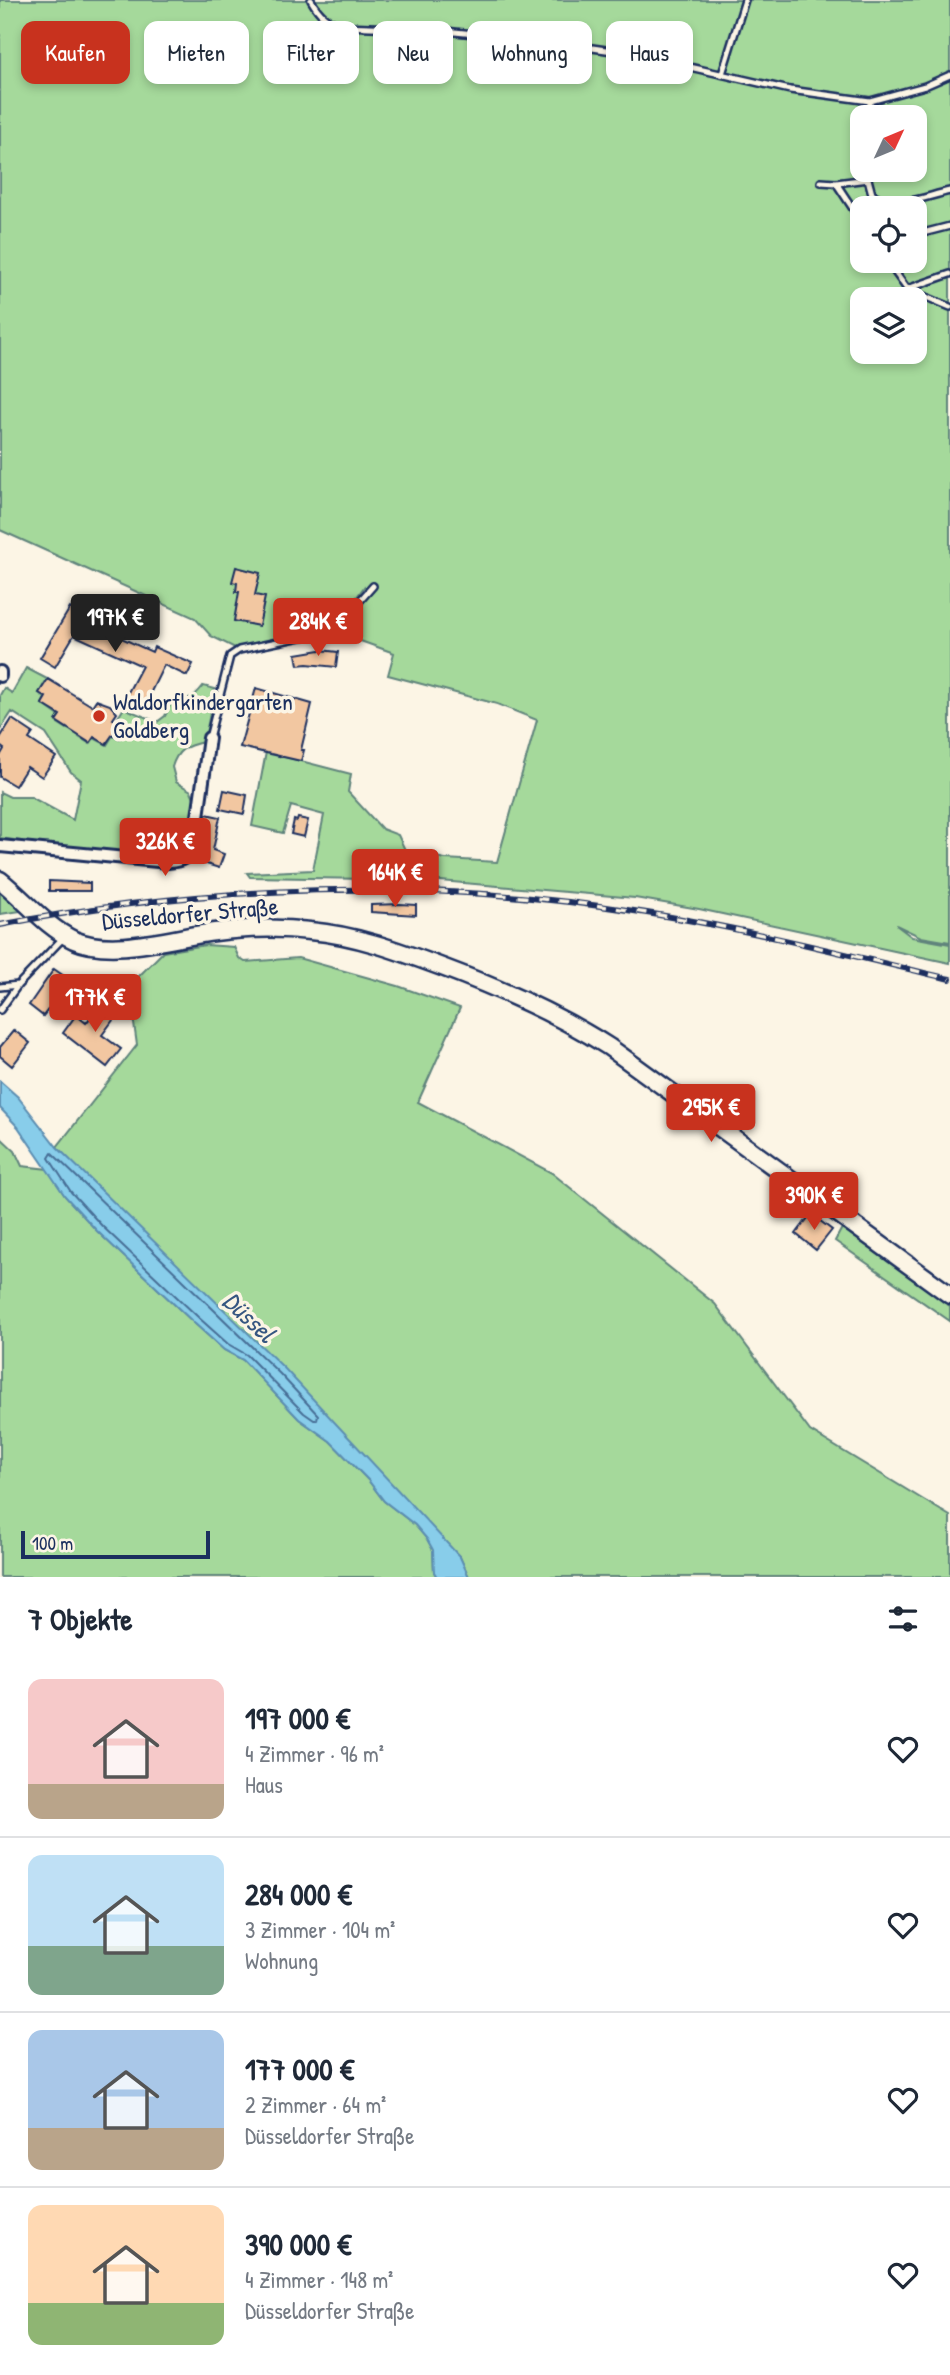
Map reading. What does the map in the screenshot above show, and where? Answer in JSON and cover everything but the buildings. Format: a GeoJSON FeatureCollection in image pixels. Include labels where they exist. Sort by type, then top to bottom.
{"type":"FeatureCollection","features":[{"type":"Feature","properties":{"kind":"main road"},"geometry":{"type":"LineString","coordinates":[[0,880],[66,936]]}},
{"type":"Feature","properties":{"kind":"main road","name":"Düsseldorfer Straße"},"geometry":{"type":"LineString","coordinates":[[66,936],[85,944],[117,946],[234,930],[273,928],[316,931],[391,948],[506,991],[569,1022],[609,1047],[950,1295]]}},
{"type":"Feature","properties":{"kind":"street"},"geometry":{"type":"LineString","coordinates":[[0,846],[181,861],[194,845],[207,744]]}},
{"type":"Feature","properties":{"kind":"lane"},"geometry":{"type":"LineString","coordinates":[[311,0],[322,16],[331,23],[342,26],[424,29],[545,41],[633,54],[790,90],[870,101],[925,86],[950,75]]}},
{"type":"Feature","properties":{"kind":"lane"},"geometry":{"type":"LineString","coordinates":[[722,75],[744,0]]}},
{"type":"Feature","properties":{"kind":"lane"},"geometry":{"type":"LineString","coordinates":[[821,182],[850,181]]}},
{"type":"Feature","properties":{"kind":"lane"},"geometry":{"type":"LineString","coordinates":[[869,182],[872,194],[888,203],[906,202],[950,191]]}},
{"type":"Feature","properties":{"kind":"lane"},"geometry":{"type":"LineString","coordinates":[[836,183],[850,204]]}},
{"type":"Feature","properties":{"kind":"lane"},"geometry":{"type":"LineString","coordinates":[[927,232],[950,226]]}},
{"type":"Feature","properties":{"kind":"lane"},"geometry":{"type":"LineString","coordinates":[[913,287],[950,274]]}},
{"type":"Feature","properties":{"kind":"lane"},"geometry":{"type":"LineString","coordinates":[[927,297],[950,307]]}},
{"type":"Feature","properties":{"kind":"lane"},"geometry":{"type":"LineString","coordinates":[[207,744],[230,656],[239,650],[334,630],[373,586]]}},
{"type":"Feature","properties":{"kind":"lane"},"geometry":{"type":"LineString","coordinates":[[0,1010],[18,985],[66,936]]}},
{"type":"Feature","properties":{"kind":"lane"},"geometry":{"type":"LineString","coordinates":[[0,987],[18,985]]}},
{"type":"Feature","properties":{"kind":"green space"},"geometry":{"type":"Polygon","coordinates":[[[0,0],[950,0],[950,942],[921,937],[896,925],[912,937],[950,944],[950,963],[699,909],[635,898],[429,880],[250,877],[247,873],[313,870],[324,815],[291,806],[283,833],[252,826],[266,752],[351,774],[348,792],[382,829],[398,835],[405,850],[445,859],[497,862],[537,720],[497,704],[388,675],[394,653],[335,632],[366,590],[364,587],[333,630],[237,649],[211,636],[195,618],[0,530],[0,0]]]}},
{"type":"Feature","properties":{"kind":"green space"},"geometry":{"type":"Polygon","coordinates":[[[26,668],[47,679],[39,693],[45,698],[42,704],[59,716],[56,722],[67,729],[71,724],[82,730],[79,737],[90,744],[94,738],[107,745],[113,735],[120,738],[127,727],[117,719],[124,708],[157,722],[165,716],[173,699],[190,698],[203,686],[215,689],[203,742],[183,750],[176,756],[172,767],[176,782],[191,791],[196,802],[187,847],[183,853],[161,858],[0,838],[0,792],[10,797],[31,797],[73,820],[81,780],[71,772],[46,734],[12,712],[0,730],[0,695],[4,688],[12,693],[26,668]]]}},
{"type":"Feature","properties":{"kind":"green space"},"geometry":{"type":"Polygon","coordinates":[[[0,888],[20,903],[21,911],[0,914],[0,888]]]}},
{"type":"Feature","properties":{"kind":"green space"},"geometry":{"type":"Polygon","coordinates":[[[206,945],[234,947],[239,958],[245,962],[298,958],[398,986],[460,1008],[418,1102],[552,1173],[715,1304],[810,1431],[950,1516],[950,1577],[469,1577],[460,1557],[57,1147],[137,1045],[131,1002],[136,979],[163,952],[206,945]]]}},
{"type":"Feature","properties":{"kind":"green space"},"geometry":{"type":"Polygon","coordinates":[[[0,1137],[15,1151],[22,1166],[48,1169],[65,1196],[97,1231],[224,1350],[243,1360],[299,1419],[330,1441],[368,1480],[384,1501],[415,1525],[433,1550],[434,1572],[437,1577],[0,1577],[0,1137]]]}},
{"type":"Feature","properties":{"kind":"green space"},"geometry":{"type":"Polygon","coordinates":[[[842,1228],[950,1306],[950,1321],[835,1241],[842,1228]]]}},
{"type":"Feature","properties":{"kind":"water"},"geometry":{"type":"Polygon","coordinates":[[[0,1081],[18,1097],[57,1147],[285,1369],[460,1557],[469,1577],[437,1577],[434,1572],[433,1550],[415,1525],[384,1501],[368,1480],[330,1441],[299,1419],[243,1360],[224,1350],[97,1231],[65,1196],[18,1127],[0,1108],[0,1081]]]}},
{"type":"Feature","properties":{"kind":"railway"},"geometry":{"type":"LineString","coordinates":[[0,925],[78,911],[236,894],[316,890],[476,894],[555,900],[674,917],[950,979]]}},
{"type":"Feature","properties":{"kind":"place","name":"Waldorfkindergarten Goldberg"},"geometry":{"type":"Point","coordinates":[99,716]}},
{"type":"Feature","properties":{"kind":"water label","name":"Düssel"},"geometry":{"type":"Point","coordinates":[249,1317]}}]}
